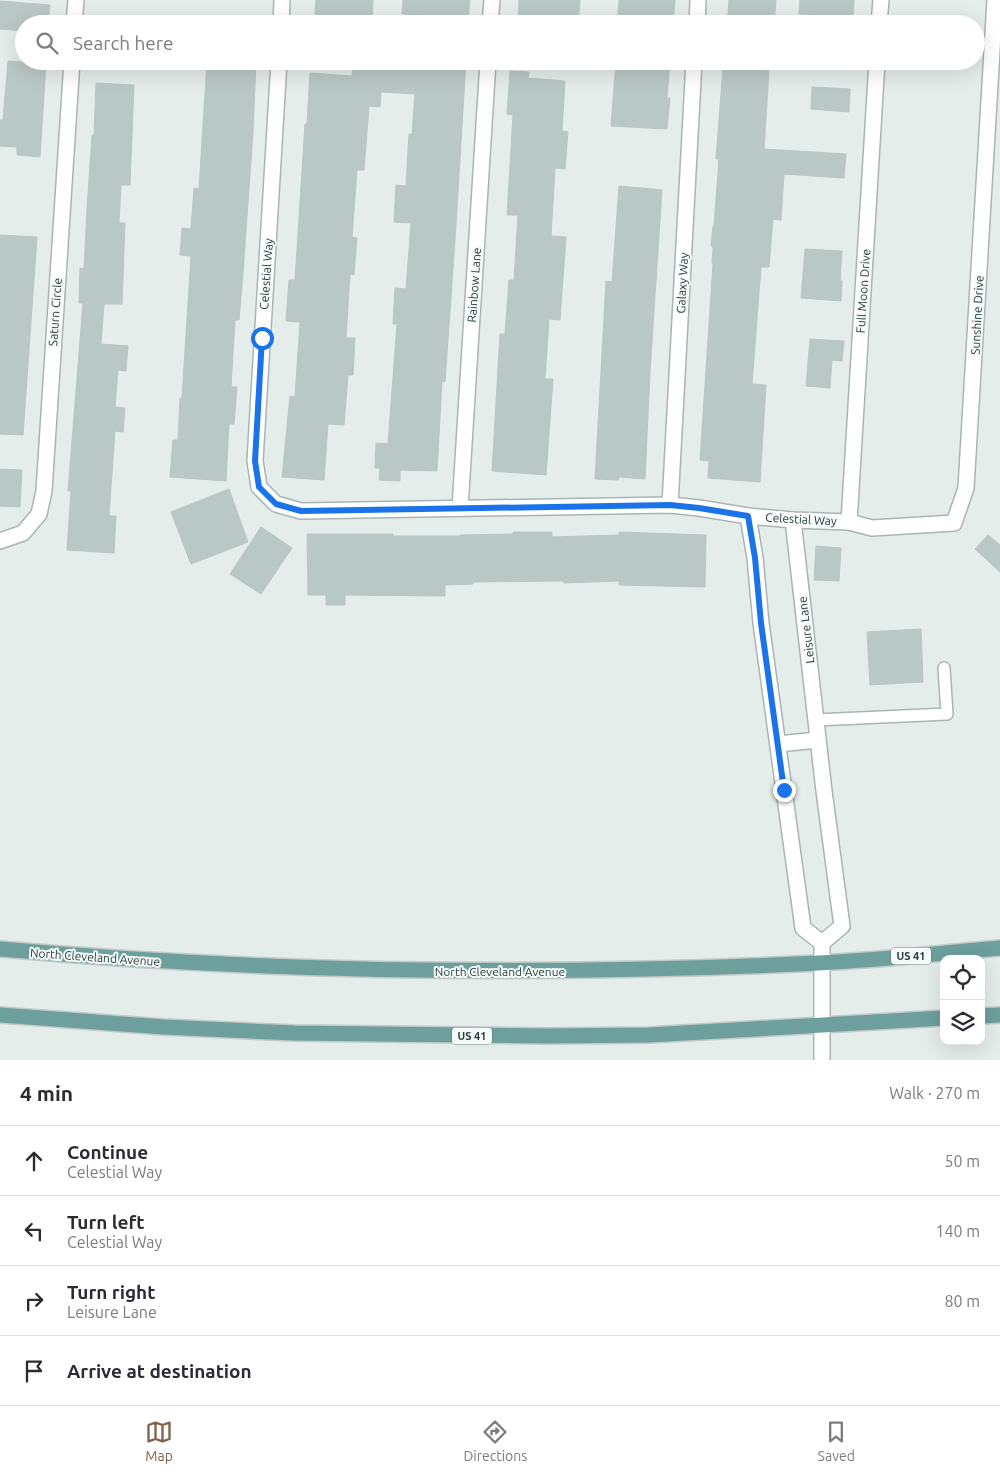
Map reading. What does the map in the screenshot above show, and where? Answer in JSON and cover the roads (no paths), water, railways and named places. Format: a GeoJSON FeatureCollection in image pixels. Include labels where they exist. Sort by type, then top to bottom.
{"type":"FeatureCollection","features":[{"type":"Feature","properties":{"kind":"main road","name":"North Cleveland Avenue"},"geometry":{"type":"LineString","coordinates":[[0,949],[165,962],[428,971],[675,969],[822,963],[1000,948]]}},
{"type":"Feature","properties":{"kind":"main road","name":"US 41"},"geometry":{"type":"LineString","coordinates":[[0,1015],[276,1033],[421,1036],[649,1035],[940,1018]]}},
{"type":"Feature","properties":{"kind":"main road"},"geometry":{"type":"LineString","coordinates":[[985,1016],[1000,1015]]}},
{"type":"Feature","properties":{"kind":"street"},"geometry":{"type":"LineString","coordinates":[[75,15],[76,0]]}},
{"type":"Feature","properties":{"kind":"street"},"geometry":{"type":"LineString","coordinates":[[281,15],[282,0]]}},
{"type":"Feature","properties":{"kind":"street"},"geometry":{"type":"LineString","coordinates":[[491,15],[492,0]]}},
{"type":"Feature","properties":{"kind":"street"},"geometry":{"type":"LineString","coordinates":[[697,15],[698,0]]}},
{"type":"Feature","properties":{"kind":"street"},"geometry":{"type":"LineString","coordinates":[[880,15],[881,0]]}},
{"type":"Feature","properties":{"kind":"street","name":"Sunshine Drive"},"geometry":{"type":"LineString","coordinates":[[849,522],[872,528],[954,523],[966,488],[995,0]]}},
{"type":"Feature","properties":{"kind":"street","name":"Saturn Circle"},"geometry":{"type":"LineString","coordinates":[[0,541],[22,533],[39,514],[44,491],[71,70]]}},
{"type":"Feature","properties":{"kind":"street","name":"Celestial Way"},"geometry":{"type":"LineString","coordinates":[[278,70],[255,461],[259,487],[276,504],[301,511],[670,505],[748,516],[849,522]]}},
{"type":"Feature","properties":{"kind":"street","name":"Rainbow Lane"},"geometry":{"type":"LineString","coordinates":[[460,508],[487,70]]}},
{"type":"Feature","properties":{"kind":"street","name":"Galaxy Way"},"geometry":{"type":"LineString","coordinates":[[670,505],[694,70]]}},
{"type":"Feature","properties":{"kind":"street","name":"Full Moon Drive"},"geometry":{"type":"LineString","coordinates":[[849,522],[876,70]]}},
{"type":"Feature","properties":{"kind":"street"},"geometry":{"type":"LineString","coordinates":[[748,516],[803,928],[822,944],[822,1060]]}},
{"type":"Feature","properties":{"kind":"street","name":"Leisure Lane"},"geometry":{"type":"LineString","coordinates":[[793,520],[818,740],[842,926],[822,944]]}},
{"type":"Feature","properties":{"kind":"street"},"geometry":{"type":"LineString","coordinates":[[778,744],[818,740]]}},
{"type":"Feature","properties":{"kind":"lane"},"geometry":{"type":"LineString","coordinates":[[816,720],[947,714],[944,668]]}}]}
